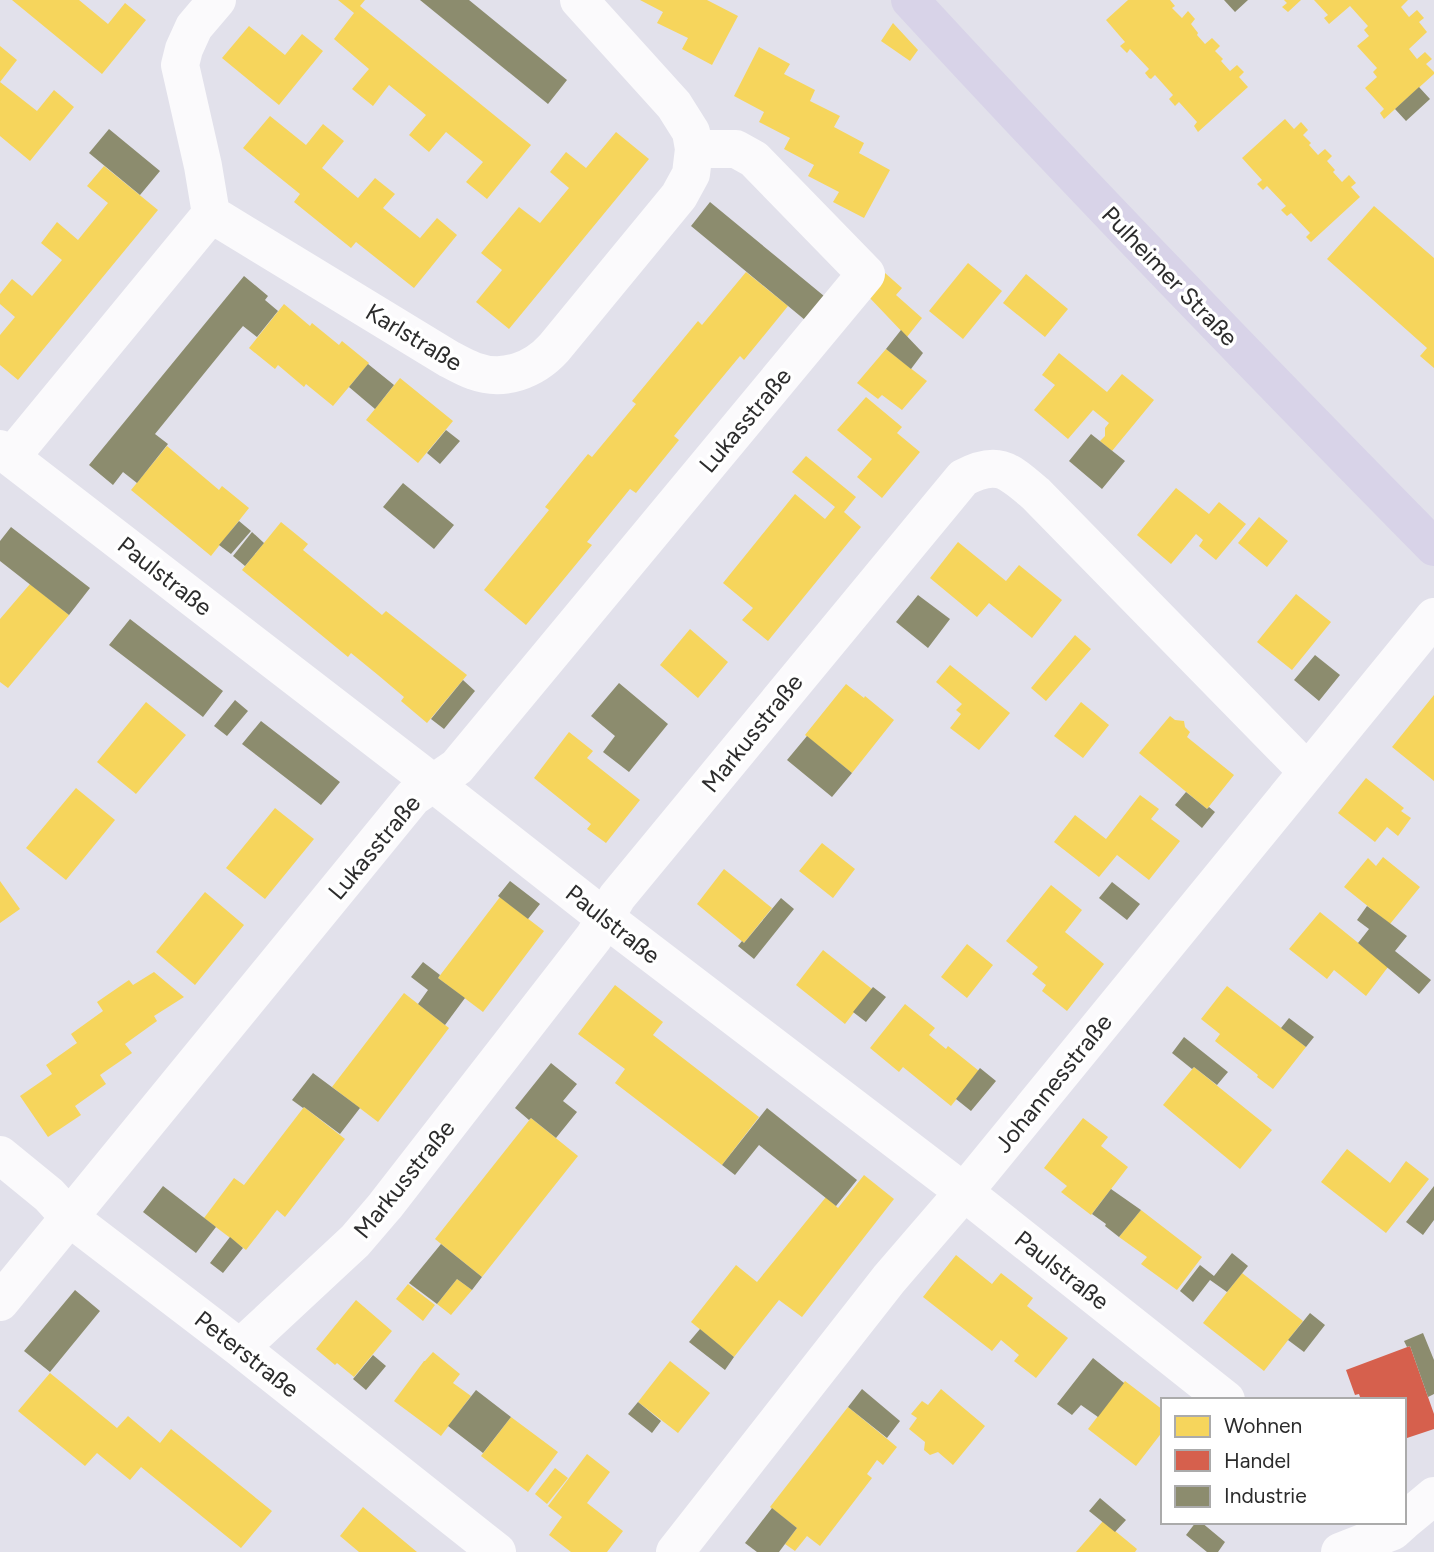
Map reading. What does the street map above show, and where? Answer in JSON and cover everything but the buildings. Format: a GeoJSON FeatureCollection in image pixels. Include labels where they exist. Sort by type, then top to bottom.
{"type":"FeatureCollection","features":[{"type":"Feature","properties":{"kind":"main road","name":"Pulheimer Straße"},"geometry":{"type":"LineString","coordinates":[[910,0],[1015,114],[1310,422],[1434,547]]}},
{"type":"Feature","properties":{"kind":"street"},"geometry":{"type":"LineString","coordinates":[[5,453],[211,214],[180,65],[194,27],[217,0]]}},
{"type":"Feature","properties":{"kind":"street"},"geometry":{"type":"LineString","coordinates":[[579,0],[674,105],[691,132],[694,149]]}},
{"type":"Feature","properties":{"kind":"street","name":"Karlstraße"},"geometry":{"type":"LineString","coordinates":[[211,214],[449,359],[475,372],[512,374],[530,368],[549,353],[679,196],[691,174],[694,149]]}},
{"type":"Feature","properties":{"kind":"street","name":"Lukasstraße"},"geometry":{"type":"LineString","coordinates":[[0,1302],[413,797],[457,767],[866,274],[754,159],[736,149],[694,149]]}},
{"type":"Feature","properties":{"kind":"street","name":"Paulstraße"},"geometry":{"type":"LineString","coordinates":[[5,453],[964,1192],[1223,1398]]}},
{"type":"Feature","properties":{"kind":"street","name":"Markusstraße"},"geometry":{"type":"LineString","coordinates":[[240,1348],[355,1241],[385,1206],[585,948],[617,897],[955,486],[975,471],[991,468],[1005,470],[1036,494],[1307,771]]}},
{"type":"Feature","properties":{"kind":"street","name":"Johannesstraße"},"geometry":{"type":"LineString","coordinates":[[675,1552],[889,1279],[964,1192],[1434,617]]}},
{"type":"Feature","properties":{"kind":"street","name":"Peterstraße"},"geometry":{"type":"LineString","coordinates":[[0,1155],[49,1195],[69,1218],[240,1348],[489,1550]]}},
{"type":"Feature","properties":{"kind":"street"},"geometry":{"type":"LineString","coordinates":[[1406,1522],[1434,1496]]}},
{"type":"Feature","properties":{"kind":"street"},"geometry":{"type":"LineString","coordinates":[[1340,1552],[1398,1530]]}}]}
